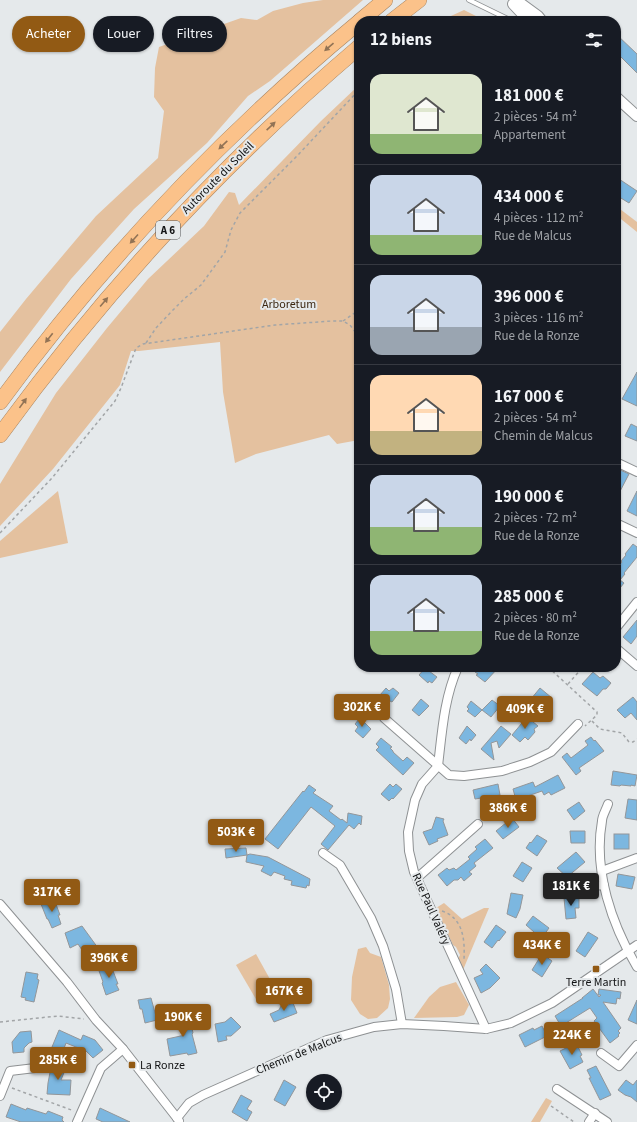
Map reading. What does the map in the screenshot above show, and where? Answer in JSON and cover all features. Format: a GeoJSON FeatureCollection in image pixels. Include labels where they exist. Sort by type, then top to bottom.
{"type":"FeatureCollection","features":[{"type":"Feature","properties":{"kind":"highway","name":"Autoroute du Soleil"},"geometry":{"type":"LineString","coordinates":[[366,16],[385,0]]}},
{"type":"Feature","properties":{"kind":"highway"},"geometry":{"type":"LineString","coordinates":[[398,16],[419,0]]}},
{"type":"Feature","properties":{"kind":"highway","name":"Autoroute du Soleil"},"geometry":{"type":"LineString","coordinates":[[0,402],[52,334],[172,196],[247,122],[306,67],[354,26]]}},
{"type":"Feature","properties":{"kind":"highway","name":"Autoroute du Soleil"},"geometry":{"type":"LineString","coordinates":[[0,435],[31,392],[69,344],[148,251],[190,206],[254,142],[317,83],[354,51]]}},
{"type":"Feature","properties":{"kind":"street"},"geometry":{"type":"LineString","coordinates":[[509,0],[530,16]]}},
{"type":"Feature","properties":{"kind":"street"},"geometry":{"type":"LineString","coordinates":[[516,0],[531,16]]}},
{"type":"Feature","properties":{"kind":"street"},"geometry":{"type":"LineString","coordinates":[[621,104],[637,116]]}},
{"type":"Feature","properties":{"kind":"street"},"geometry":{"type":"LineString","coordinates":[[621,464],[637,472]]}},
{"type":"Feature","properties":{"kind":"street"},"geometry":{"type":"LineString","coordinates":[[621,525],[637,533]]}},
{"type":"Feature","properties":{"kind":"street"},"geometry":{"type":"LineString","coordinates":[[621,622],[637,602]]}},
{"type":"Feature","properties":{"kind":"street"},"geometry":{"type":"LineString","coordinates":[[621,652],[637,666]]}},
{"type":"Feature","properties":{"kind":"street"},"geometry":{"type":"LineString","coordinates":[[438,766],[444,720],[452,682],[456,672]]}},
{"type":"Feature","properties":{"kind":"street"},"geometry":{"type":"LineString","coordinates":[[384,718],[450,775],[464,776],[502,770],[530,762],[551,752],[578,724]]}},
{"type":"Feature","properties":{"kind":"street","name":"Rue Paul Valéry"},"geometry":{"type":"LineString","coordinates":[[438,766],[422,784],[415,800],[408,832],[409,851],[414,872],[484,1029]]}},
{"type":"Feature","properties":{"kind":"street"},"geometry":{"type":"LineString","coordinates":[[608,804],[602,820],[600,852],[604,885],[615,920],[628,951],[637,967]]}},
{"type":"Feature","properties":{"kind":"street"},"geometry":{"type":"LineString","coordinates":[[417,878],[478,824]]}},
{"type":"Feature","properties":{"kind":"street"},"geometry":{"type":"LineString","coordinates":[[323,853],[340,865],[371,918],[383,946],[396,989],[402,1024]]}},
{"type":"Feature","properties":{"kind":"street"},"geometry":{"type":"LineString","coordinates":[[602,871],[637,858]]}},
{"type":"Feature","properties":{"kind":"street"},"geometry":{"type":"LineString","coordinates":[[549,890],[604,885]]}},
{"type":"Feature","properties":{"kind":"street"},"geometry":{"type":"LineString","coordinates":[[0,904],[67,982],[96,1020],[123,1049],[178,1120]]}},
{"type":"Feature","properties":{"kind":"street","name":"Chemin de Malcus"},"geometry":{"type":"LineString","coordinates":[[178,1120],[189,1103],[203,1095],[327,1040],[374,1027],[402,1024],[484,1029],[511,1023],[552,1003],[637,945]]}},
{"type":"Feature","properties":{"kind":"street"},"geometry":{"type":"LineString","coordinates":[[601,1053],[619,1066],[637,1045]]}},
{"type":"Feature","properties":{"kind":"street"},"geometry":{"type":"LineString","coordinates":[[77,1122],[101,1068],[123,1049]]}},
{"type":"Feature","properties":{"kind":"street"},"geometry":{"type":"LineString","coordinates":[[0,1096],[10,1071],[35,1068]]}},
{"type":"Feature","properties":{"kind":"street"},"geometry":{"type":"LineString","coordinates":[[557,1089],[607,1122]]}},
{"type":"Feature","properties":{"kind":"street"},"geometry":{"type":"LineString","coordinates":[[589,1122],[595,1113]]}},
{"type":"Feature","properties":{"kind":"lane"},"geometry":{"type":"LineString","coordinates":[[469,0],[502,16]]}},
{"type":"Feature","properties":{"kind":"path"},"geometry":{"type":"LineString","coordinates":[[146,344],[156,328],[184,299],[201,285],[224,252],[231,230],[240,212],[297,156],[354,95]]}},
{"type":"Feature","properties":{"kind":"path"},"geometry":{"type":"LineString","coordinates":[[0,533],[52,478],[115,401],[136,348],[143,344],[275,325],[343,321],[354,313]]}},
{"type":"Feature","properties":{"kind":"path"},"geometry":{"type":"LineString","coordinates":[[343,321],[350,325],[354,330]]}},
{"type":"Feature","properties":{"kind":"path"},"geometry":{"type":"LineString","coordinates":[[554,672],[597,712],[597,715],[586,726],[578,724]]}},
{"type":"Feature","properties":{"kind":"path"},"geometry":{"type":"LineString","coordinates":[[568,684],[579,672]]}},
{"type":"Feature","properties":{"kind":"path"},"geometry":{"type":"LineString","coordinates":[[592,721],[600,729],[622,733],[629,742],[633,742],[637,739]]}},
{"type":"Feature","properties":{"kind":"path"},"geometry":{"type":"LineString","coordinates":[[431,909],[445,912],[454,917],[459,923],[465,946],[464,960],[458,970]]}},
{"type":"Feature","properties":{"kind":"path"},"geometry":{"type":"LineString","coordinates":[[0,1022],[58,1016],[96,1020]]}},
{"type":"Feature","properties":{"kind":"path"},"geometry":{"type":"LineString","coordinates":[[5,1085],[81,1114]]}},
{"type":"Feature","properties":{"kind":"path"},"geometry":{"type":"LineString","coordinates":[[551,1106],[574,1122]]}},
{"type":"Feature","properties":{"kind":"green space"},"geometry":{"type":"Polygon","coordinates":[[[323,0],[363,0],[270,81],[248,96],[207,143],[134,209],[71,279],[0,372],[0,332],[96,216],[158,158],[164,111],[154,97],[155,68],[159,47],[162,46],[162,52],[227,52],[227,23],[241,18],[257,20],[273,11],[303,3],[323,0]]]}},
{"type":"Feature","properties":{"kind":"green space"},"geometry":{"type":"Polygon","coordinates":[[[464,10],[477,16],[451,16],[464,10]]]}},
{"type":"Feature","properties":{"kind":"green space","name":"Arboretum"},"geometry":{"type":"Polygon","coordinates":[[[354,90],[354,441],[337,444],[329,435],[256,454],[235,463],[223,392],[220,342],[131,351],[120,385],[53,469],[0,526],[0,484],[56,393],[107,328],[148,279],[204,226],[229,192],[235,193],[239,205],[321,121],[354,90]]]}},
{"type":"Feature","properties":{"kind":"green space"},"geometry":{"type":"Polygon","coordinates":[[[621,210],[637,222],[637,232],[621,219],[621,210]]]}},
{"type":"Feature","properties":{"kind":"green space"},"geometry":{"type":"Polygon","coordinates":[[[58,491],[68,543],[0,558],[0,541],[58,491]]]}},
{"type":"Feature","properties":{"kind":"green space"},"geometry":{"type":"Polygon","coordinates":[[[444,903],[462,919],[484,908],[489,908],[463,970],[458,959],[460,955],[456,947],[453,945],[436,908],[444,903]]]}},
{"type":"Feature","properties":{"kind":"green space"},"geometry":{"type":"Polygon","coordinates":[[[366,947],[370,953],[381,957],[389,985],[390,999],[388,1008],[377,1018],[368,1019],[360,1014],[351,1000],[352,977],[358,949],[366,947]]]}},
{"type":"Feature","properties":{"kind":"green space"},"geometry":{"type":"Polygon","coordinates":[[[256,954],[276,990],[257,1001],[236,965],[256,954]]]}},
{"type":"Feature","properties":{"kind":"green space"},"geometry":{"type":"Polygon","coordinates":[[[456,982],[469,1005],[464,1015],[457,1017],[414,1018],[429,997],[440,987],[456,982]]]}},
{"type":"Feature","properties":{"kind":"green space"},"geometry":{"type":"Polygon","coordinates":[[[546,1098],[552,1101],[540,1122],[531,1122],[546,1098]]]}},
{"type":"Feature","properties":{"kind":"building"},"geometry":{"type":"Polygon","coordinates":[[[621,39],[637,54],[637,73],[621,57],[621,39]]]}},
{"type":"Feature","properties":{"kind":"building"},"geometry":{"type":"Polygon","coordinates":[[[621,180],[637,191],[629,203],[621,198],[621,180]]]}},
{"type":"Feature","properties":{"kind":"building"},"geometry":{"type":"Polygon","coordinates":[[[637,372],[637,406],[622,399],[637,372]]]}},
{"type":"Feature","properties":{"kind":"building"},"geometry":{"type":"Polygon","coordinates":[[[631,424],[637,427],[637,441],[625,436],[631,424]]]}},
{"type":"Feature","properties":{"kind":"building"},"geometry":{"type":"Polygon","coordinates":[[[621,470],[629,474],[621,489],[621,470]]]}},
{"type":"Feature","properties":{"kind":"building"},"geometry":{"type":"Polygon","coordinates":[[[637,491],[637,516],[627,511],[637,491]]]}},
{"type":"Feature","properties":{"kind":"building"},"geometry":{"type":"Polygon","coordinates":[[[633,544],[637,547],[637,557],[621,579],[621,561],[626,555],[625,554],[633,544]]]}},
{"type":"Feature","properties":{"kind":"building"},"geometry":{"type":"Polygon","coordinates":[[[637,620],[637,636],[631,644],[623,637],[637,620]]]}},
{"type":"Feature","properties":{"kind":"building"},"geometry":{"type":"Polygon","coordinates":[[[422,672],[430,672],[437,677],[432,683],[429,681],[428,683],[419,675],[422,672]]]}},
{"type":"Feature","properties":{"kind":"building"},"geometry":{"type":"Polygon","coordinates":[[[475,672],[494,672],[485,682],[476,675],[478,674],[475,672]]]}},
{"type":"Feature","properties":{"kind":"building"},"geometry":{"type":"Polygon","coordinates":[[[593,672],[600,678],[603,676],[611,683],[597,696],[582,684],[593,672]]]}},
{"type":"Feature","properties":{"kind":"building"},"geometry":{"type":"Polygon","coordinates":[[[386,688],[389,691],[393,688],[399,693],[392,702],[387,701],[380,695],[386,688]]]}},
{"type":"Feature","properties":{"kind":"building"},"geometry":{"type":"Polygon","coordinates":[[[540,688],[552,698],[549,701],[552,704],[546,711],[543,708],[537,715],[529,708],[534,701],[531,699],[540,688]]]}},
{"type":"Feature","properties":{"kind":"building"},"geometry":{"type":"Polygon","coordinates":[[[633,697],[637,702],[637,720],[631,713],[625,718],[617,710],[633,697]]]}},
{"type":"Feature","properties":{"kind":"building"},"geometry":{"type":"Polygon","coordinates":[[[421,699],[429,706],[419,716],[412,710],[421,699]]]}},
{"type":"Feature","properties":{"kind":"building"},"geometry":{"type":"Polygon","coordinates":[[[492,700],[500,706],[491,717],[482,710],[492,700]]]}},
{"type":"Feature","properties":{"kind":"building"},"geometry":{"type":"Polygon","coordinates":[[[471,701],[482,710],[475,717],[467,711],[469,709],[467,707],[471,701]]]}},
{"type":"Feature","properties":{"kind":"building"},"geometry":{"type":"Polygon","coordinates":[[[527,717],[538,726],[534,729],[535,732],[528,740],[525,737],[520,742],[512,735],[527,717]]]}},
{"type":"Feature","properties":{"kind":"building"},"geometry":{"type":"Polygon","coordinates":[[[360,718],[371,729],[363,738],[355,731],[358,727],[355,724],[360,718]]]}},
{"type":"Feature","properties":{"kind":"building"},"geometry":{"type":"Polygon","coordinates":[[[467,726],[476,735],[466,744],[459,738],[467,726]]]}},
{"type":"Feature","properties":{"kind":"building"},"geometry":{"type":"Polygon","coordinates":[[[501,726],[511,734],[499,748],[497,741],[491,743],[494,760],[481,749],[501,726]]]}},
{"type":"Feature","properties":{"kind":"building"},"geometry":{"type":"Polygon","coordinates":[[[591,737],[604,751],[579,768],[581,771],[576,775],[562,757],[567,753],[571,758],[588,745],[585,741],[591,737]]]}},
{"type":"Feature","properties":{"kind":"building"},"geometry":{"type":"Polygon","coordinates":[[[381,738],[392,747],[390,748],[393,752],[403,761],[407,757],[414,763],[403,775],[376,750],[379,747],[376,744],[381,738]]]}},
{"type":"Feature","properties":{"kind":"building"},"geometry":{"type":"Polygon","coordinates":[[[613,771],[637,775],[635,786],[611,785],[613,771]]]}},
{"type":"Feature","properties":{"kind":"building"},"geometry":{"type":"Polygon","coordinates":[[[558,775],[565,788],[551,795],[549,792],[544,795],[542,791],[516,800],[513,789],[533,782],[535,787],[558,775]]]}},
{"type":"Feature","properties":{"kind":"building"},"geometry":{"type":"Polygon","coordinates":[[[390,784],[393,787],[396,784],[402,789],[393,799],[392,798],[389,801],[381,794],[390,784]]]}},
{"type":"Feature","properties":{"kind":"building"},"geometry":{"type":"Polygon","coordinates":[[[498,784],[500,795],[475,799],[473,790],[498,784]]]}},
{"type":"Feature","properties":{"kind":"building"},"geometry":{"type":"Polygon","coordinates":[[[309,785],[316,790],[313,793],[333,806],[329,811],[347,823],[348,813],[362,816],[361,825],[359,823],[354,829],[349,825],[328,850],[321,844],[335,826],[311,807],[278,849],[265,839],[309,785]]]}},
{"type":"Feature","properties":{"kind":"building"},"geometry":{"type":"Polygon","coordinates":[[[628,799],[637,800],[637,820],[625,818],[628,799]]]}},
{"type":"Feature","properties":{"kind":"building"},"geometry":{"type":"Polygon","coordinates":[[[579,802],[585,811],[574,820],[567,810],[579,802]]]}},
{"type":"Feature","properties":{"kind":"building"},"geometry":{"type":"Polygon","coordinates":[[[436,817],[444,819],[443,821],[448,835],[437,839],[438,841],[429,845],[423,832],[432,829],[436,817]]]}},
{"type":"Feature","properties":{"kind":"building"},"geometry":{"type":"Polygon","coordinates":[[[512,818],[519,827],[503,839],[496,831],[512,818]]]}},
{"type":"Feature","properties":{"kind":"building"},"geometry":{"type":"Polygon","coordinates":[[[570,831],[585,831],[585,843],[571,843],[570,831]]]}},
{"type":"Feature","properties":{"kind":"building"},"geometry":{"type":"Polygon","coordinates":[[[614,834],[629,834],[629,849],[614,849],[614,834]]]}},
{"type":"Feature","properties":{"kind":"building"},"geometry":{"type":"Polygon","coordinates":[[[537,835],[547,841],[537,856],[526,848],[537,835]]]}},
{"type":"Feature","properties":{"kind":"building"},"geometry":{"type":"Polygon","coordinates":[[[485,839],[493,848],[474,863],[476,866],[469,872],[472,874],[464,881],[461,877],[458,880],[454,880],[447,886],[438,875],[447,868],[449,870],[454,868],[456,870],[470,859],[468,857],[477,849],[475,847],[485,839]]]}},
{"type":"Feature","properties":{"kind":"building"},"geometry":{"type":"Polygon","coordinates":[[[246,848],[247,855],[226,858],[225,849],[246,848]]]}},
{"type":"Feature","properties":{"kind":"building"},"geometry":{"type":"Polygon","coordinates":[[[576,852],[585,862],[567,877],[557,868],[576,852]]]}},
{"type":"Feature","properties":{"kind":"building"},"geometry":{"type":"Polygon","coordinates":[[[250,854],[268,857],[310,879],[309,886],[307,885],[306,888],[291,885],[292,881],[284,879],[285,876],[274,872],[271,876],[261,871],[264,866],[246,862],[247,855],[250,854]]]}},
{"type":"Feature","properties":{"kind":"building"},"geometry":{"type":"Polygon","coordinates":[[[522,862],[532,868],[523,882],[513,876],[522,862]]]}},
{"type":"Feature","properties":{"kind":"building"},"geometry":{"type":"Polygon","coordinates":[[[618,874],[635,877],[632,889],[616,886],[618,874]]]}},
{"type":"Feature","properties":{"kind":"building"},"geometry":{"type":"Polygon","coordinates":[[[511,893],[523,895],[520,909],[516,918],[507,914],[511,893]]]}},
{"type":"Feature","properties":{"kind":"building"},"geometry":{"type":"Polygon","coordinates":[[[579,897],[579,908],[575,908],[576,918],[566,919],[564,898],[579,897]]]}},
{"type":"Feature","properties":{"kind":"building"},"geometry":{"type":"Polygon","coordinates":[[[54,899],[60,915],[58,915],[61,924],[52,928],[41,904],[54,899]]]}},
{"type":"Feature","properties":{"kind":"building"},"geometry":{"type":"Polygon","coordinates":[[[533,916],[549,928],[541,939],[526,925],[533,916]]]}},
{"type":"Feature","properties":{"kind":"building"},"geometry":{"type":"Polygon","coordinates":[[[496,925],[506,932],[492,948],[484,942],[496,925]]]}},
{"type":"Feature","properties":{"kind":"building"},"geometry":{"type":"Polygon","coordinates":[[[82,926],[98,948],[86,956],[78,944],[70,948],[65,933],[82,926]]]}},
{"type":"Feature","properties":{"kind":"building"},"geometry":{"type":"Polygon","coordinates":[[[588,932],[598,938],[585,957],[576,951],[588,932]]]}},
{"type":"Feature","properties":{"kind":"building"},"geometry":{"type":"Polygon","coordinates":[[[542,954],[552,961],[542,977],[532,970],[542,954]]]}},
{"type":"Feature","properties":{"kind":"building"},"geometry":{"type":"Polygon","coordinates":[[[110,963],[119,990],[106,995],[98,968],[110,963]]]}},
{"type":"Feature","properties":{"kind":"building"},"geometry":{"type":"Polygon","coordinates":[[[486,964],[500,978],[490,988],[481,993],[474,978],[483,974],[480,970],[486,964]]]}},
{"type":"Feature","properties":{"kind":"building"},"geometry":{"type":"Polygon","coordinates":[[[26,972],[38,974],[37,979],[39,980],[34,1002],[25,1000],[26,998],[21,997],[26,972]]]}},
{"type":"Feature","properties":{"kind":"building"},"geometry":{"type":"Polygon","coordinates":[[[593,989],[599,997],[601,995],[598,995],[599,989],[621,992],[620,999],[617,998],[616,1004],[603,1002],[621,1028],[618,1031],[620,1033],[618,1035],[619,1036],[610,1043],[594,1021],[597,1018],[590,1008],[561,1026],[555,1016],[583,998],[593,989]]]}},
{"type":"Feature","properties":{"kind":"building"},"geometry":{"type":"Polygon","coordinates":[[[151,998],[157,1020],[145,1023],[142,1009],[140,1009],[138,1000],[151,998]]]}},
{"type":"Feature","properties":{"kind":"building"},"geometry":{"type":"Polygon","coordinates":[[[637,1000],[637,1024],[628,1020],[637,1000]]]}},
{"type":"Feature","properties":{"kind":"building"},"geometry":{"type":"Polygon","coordinates":[[[293,1003],[297,1013],[274,1022],[270,1014],[279,1010],[282,1004],[288,1005],[293,1003]]]}},
{"type":"Feature","properties":{"kind":"building"},"geometry":{"type":"Polygon","coordinates":[[[188,1011],[191,1018],[192,1034],[197,1053],[170,1056],[167,1039],[185,1035],[177,1015],[188,1011]]]}},
{"type":"Feature","properties":{"kind":"building"},"geometry":{"type":"Polygon","coordinates":[[[231,1017],[241,1027],[231,1036],[226,1036],[227,1040],[218,1042],[215,1024],[225,1022],[231,1017]]]}},
{"type":"Feature","properties":{"kind":"building"},"geometry":{"type":"Polygon","coordinates":[[[542,1026],[547,1036],[525,1047],[519,1035],[533,1028],[534,1030],[542,1026]]]}},
{"type":"Feature","properties":{"kind":"building"},"geometry":{"type":"Polygon","coordinates":[[[59,1030],[81,1040],[83,1035],[95,1040],[103,1050],[93,1058],[86,1051],[66,1043],[63,1051],[52,1047],[59,1030]]]}},
{"type":"Feature","properties":{"kind":"building"},"geometry":{"type":"Polygon","coordinates":[[[31,1031],[32,1042],[24,1048],[24,1052],[13,1053],[12,1042],[20,1032],[31,1031]]]}},
{"type":"Feature","properties":{"kind":"building"},"geometry":{"type":"Polygon","coordinates":[[[576,1043],[582,1055],[580,1056],[583,1062],[570,1069],[560,1051],[576,1043]]]}},
{"type":"Feature","properties":{"kind":"building"},"geometry":{"type":"Polygon","coordinates":[[[52,1062],[67,1065],[61,1080],[71,1080],[70,1095],[47,1094],[52,1062]]]}},
{"type":"Feature","properties":{"kind":"building"},"geometry":{"type":"Polygon","coordinates":[[[596,1066],[611,1095],[600,1100],[589,1078],[591,1078],[587,1070],[596,1066]]]}},
{"type":"Feature","properties":{"kind":"building"},"geometry":{"type":"Polygon","coordinates":[[[284,1080],[296,1087],[285,1106],[274,1100],[284,1080]]]}},
{"type":"Feature","properties":{"kind":"building"},"geometry":{"type":"Polygon","coordinates":[[[626,1080],[633,1085],[637,1080],[637,1102],[618,1090],[626,1080]]]}},
{"type":"Feature","properties":{"kind":"building"},"geometry":{"type":"Polygon","coordinates":[[[241,1095],[252,1101],[247,1109],[252,1112],[247,1121],[232,1112],[241,1095]]]}},
{"type":"Feature","properties":{"kind":"building"},"geometry":{"type":"Polygon","coordinates":[[[11,1104],[26,1110],[27,1108],[46,1114],[48,1111],[63,1117],[62,1120],[64,1122],[21,1122],[6,1117],[11,1104]]]}},
{"type":"Feature","properties":{"kind":"building"},"geometry":{"type":"Polygon","coordinates":[[[100,1108],[130,1122],[103,1122],[96,1119],[100,1108]]]}},
{"type":"Feature","properties":{"kind":"place","name":"Terre Martin"},"geometry":{"type":"Point","coordinates":[596,969]}},
{"type":"Feature","properties":{"kind":"place","name":"La Ronze"},"geometry":{"type":"Point","coordinates":[132,1065]}}]}
